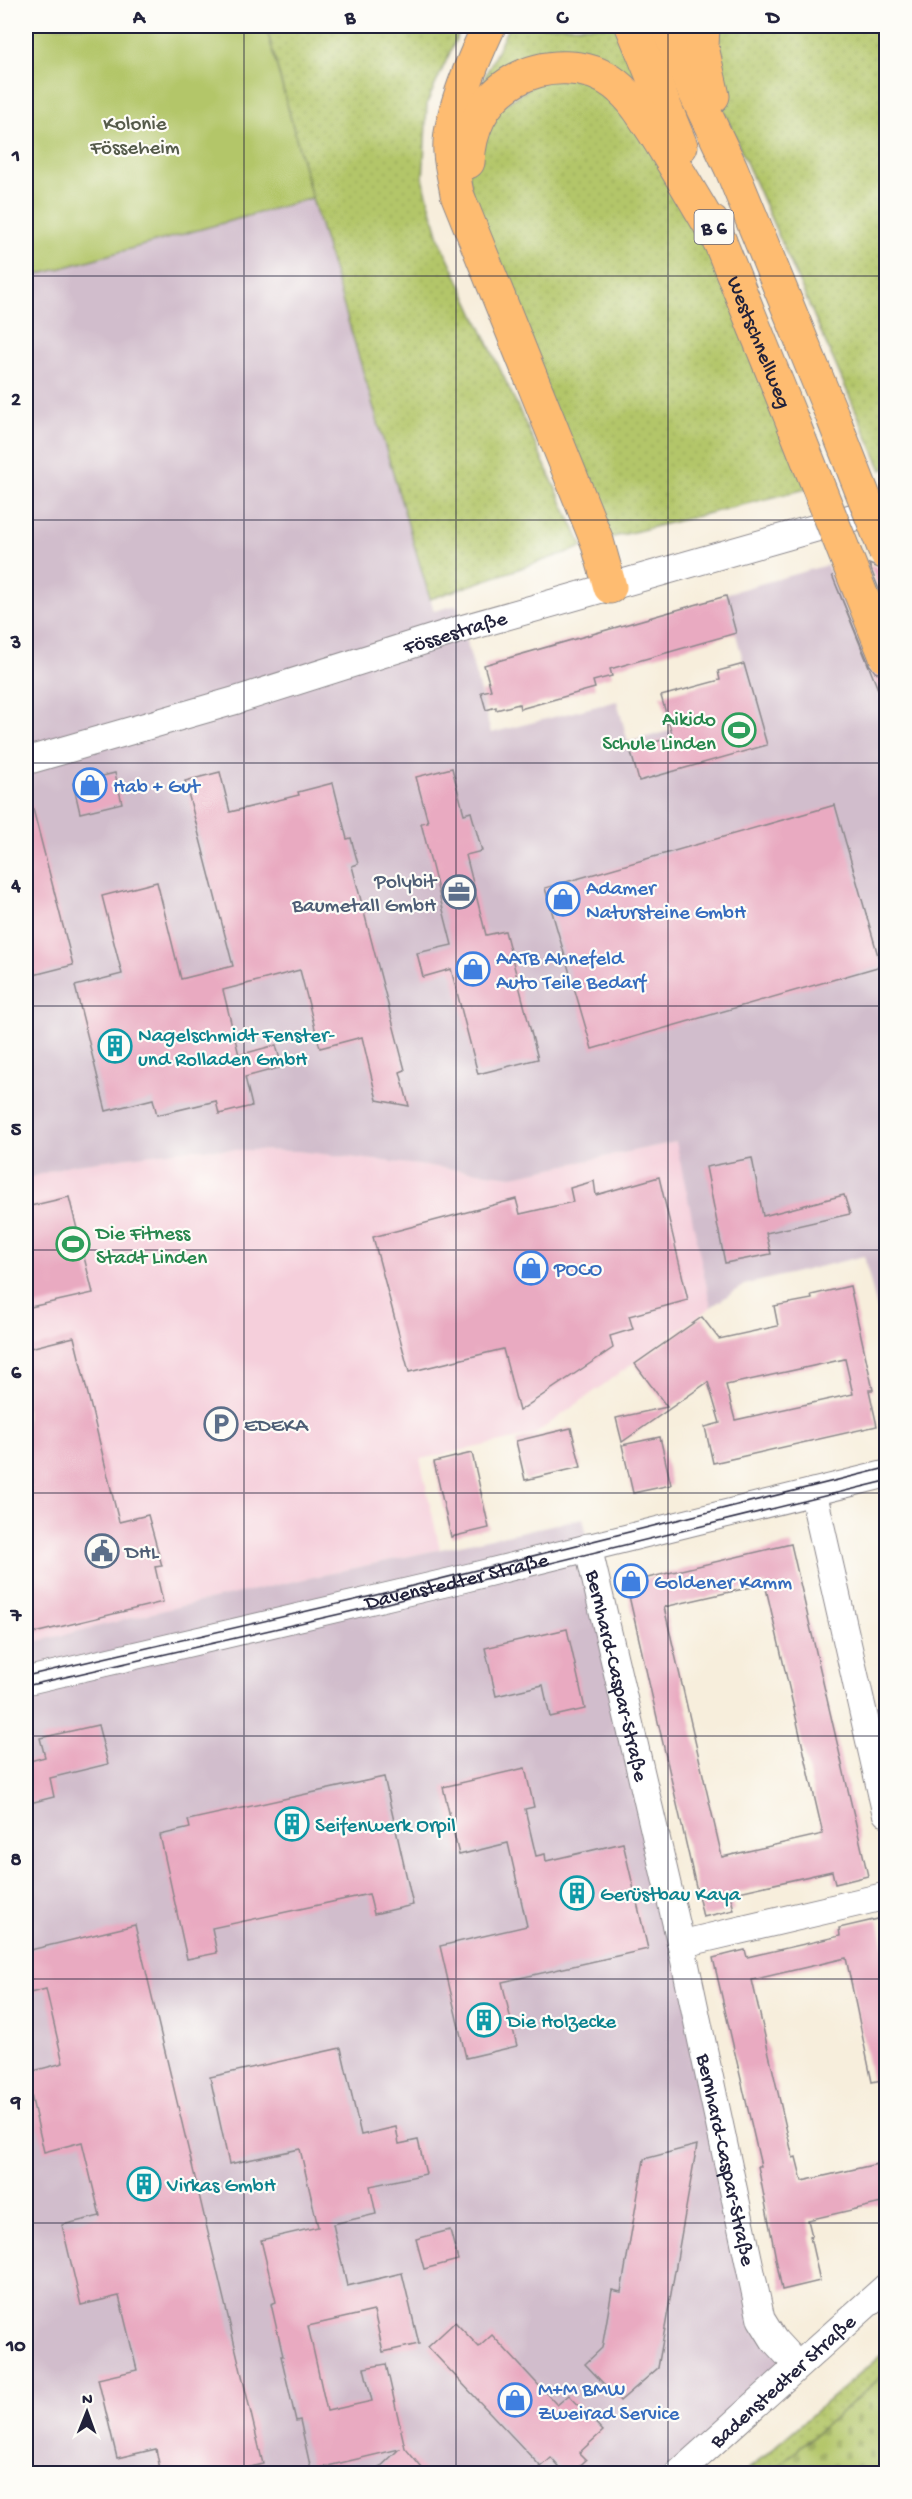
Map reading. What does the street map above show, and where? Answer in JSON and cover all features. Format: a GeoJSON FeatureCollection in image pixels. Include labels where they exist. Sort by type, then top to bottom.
{"type":"FeatureCollection","features":[{"type":"Feature","properties":{"kind":"highway"},"geometry":{"type":"LineString","coordinates":[[489,26],[459,102],[449,151],[457,194],[597,541],[610,587]]}},
{"type":"Feature","properties":{"kind":"highway","name":"Westschnellweg"},"geometry":{"type":"LineString","coordinates":[[633,26],[886,657]]}},
{"type":"Feature","properties":{"kind":"highway","name":"Westschnellweg"},"geometry":{"type":"LineString","coordinates":[[667,26],[690,82],[731,168],[886,553]]}},
{"type":"Feature","properties":{"kind":"highway"},"geometry":{"type":"LineString","coordinates":[[703,26],[702,47],[731,168]]}},
{"type":"Feature","properties":{"kind":"highway"},"geometry":{"type":"LineString","coordinates":[[471,230],[469,142],[475,125],[489,100],[503,87],[537,71],[558,68],[579,69],[614,83],[641,110],[720,242]]}},
{"type":"Feature","properties":{"kind":"street","name":"Fössestraße"},"geometry":{"type":"LineString","coordinates":[[26,761],[237,700],[458,630],[886,508]]}},
{"type":"Feature","properties":{"kind":"street","name":"Davenstedter Straße"},"geometry":{"type":"LineString","coordinates":[[26,1681],[886,1474]]}},
{"type":"Feature","properties":{"kind":"street"},"geometry":{"type":"LineString","coordinates":[[813,1492],[886,1813]]}},
{"type":"Feature","properties":{"kind":"street","name":"Bernhard-Caspar-Straße"},"geometry":{"type":"LineString","coordinates":[[588,1547],[681,1944],[761,2319],[774,2340],[797,2365]]}},
{"type":"Feature","properties":{"kind":"street"},"geometry":{"type":"LineString","coordinates":[[681,1944],[886,1896]]}},
{"type":"Feature","properties":{"kind":"street","name":"Badenstedter Straße"},"geometry":{"type":"LineString","coordinates":[[678,2474],[886,2287]]}},
{"type":"Feature","properties":{"kind":"shaded area"},"geometry":{"type":"Polygon","coordinates":[[[312,198],[434,611],[457,605],[491,733],[617,701],[628,742],[756,708],[725,594],[827,565],[886,711],[886,1345],[864,1256],[744,1285],[711,1307],[676,1142],[513,1176],[297,1151],[191,1149],[69,1165],[26,1179],[26,278],[312,198]]]}},
{"type":"Feature","properties":{"kind":"shaded area"},"geometry":{"type":"Polygon","coordinates":[[[677,1142],[711,1307],[534,1435],[420,1459],[440,1549],[181,1606],[26,1644],[26,1179],[69,1165],[191,1149],[297,1151],[513,1176],[677,1142]]]}},
{"type":"Feature","properties":{"kind":"shaded area"},"geometry":{"type":"Polygon","coordinates":[[[583,1518],[761,2319],[797,2365],[678,2473],[26,2473],[26,1644],[181,1606],[583,1518]]]}},
{"type":"Feature","properties":{"kind":"green space","name":"Kolonie Fösseheim"},"geometry":{"type":"Polygon","coordinates":[[[26,26],[266,26],[312,198],[26,278],[26,26]]]}},
{"type":"Feature","properties":{"kind":"green space"},"geometry":{"type":"Polygon","coordinates":[[[266,26],[462,26],[427,103],[423,180],[439,238],[583,547],[430,599],[312,198],[266,26]]]}},
{"type":"Feature","properties":{"kind":"green space"},"geometry":{"type":"Polygon","coordinates":[[[509,26],[619,26],[643,86],[615,73],[483,86],[482,83],[509,26]]]}},
{"type":"Feature","properties":{"kind":"green space"},"geometry":{"type":"Polygon","coordinates":[[[714,26],[886,27],[886,468],[882,470],[708,76],[714,26]]]}},
{"type":"Feature","properties":{"kind":"green space"},"geometry":{"type":"Polygon","coordinates":[[[558,68],[614,83],[654,134],[818,486],[597,541],[472,201],[468,168],[475,125],[558,68]]]}},
{"type":"Feature","properties":{"kind":"green space"},"geometry":{"type":"Polygon","coordinates":[[[886,2351],[886,2373],[770,2473],[743,2474],[886,2351]]]}},
{"type":"Feature","properties":{"kind":"green space"},"geometry":{"type":"Polygon","coordinates":[[[886,2373],[886,2473],[770,2473],[886,2373]]]}},
{"type":"Feature","properties":{"kind":"building"},"geometry":{"type":"Polygon","coordinates":[[[869,564],[886,571],[886,607],[869,564]]]}},
{"type":"Feature","properties":{"kind":"building"},"geometry":{"type":"Polygon","coordinates":[[[832,575],[869,664],[875,672],[886,675],[886,709],[832,575]]]}},
{"type":"Feature","properties":{"kind":"building"},"geometry":{"type":"Polygon","coordinates":[[[726,596],[736,633],[610,669],[612,676],[593,681],[595,688],[520,709],[519,704],[486,710],[481,692],[491,690],[484,665],[726,596]]]}},
{"type":"Feature","properties":{"kind":"building"},"geometry":{"type":"Polygon","coordinates":[[[744,664],[767,745],[639,781],[630,749],[673,737],[661,696],[720,680],[718,671],[744,664]]]}},
{"type":"Feature","properties":{"kind":"building"},"geometry":{"type":"Polygon","coordinates":[[[452,768],[464,814],[471,812],[482,851],[466,855],[486,935],[505,931],[538,1059],[478,1074],[451,969],[423,977],[417,953],[452,945],[421,823],[428,822],[416,777],[452,768]]]}},
{"type":"Feature","properties":{"kind":"building"},"geometry":{"type":"Polygon","coordinates":[[[220,772],[230,812],[299,795],[298,792],[333,783],[347,839],[351,838],[358,864],[352,866],[405,1070],[400,1072],[409,1106],[377,1100],[362,1037],[320,1048],[300,970],[223,990],[239,1055],[276,1045],[282,1067],[245,1077],[252,1106],[219,1114],[216,1101],[157,1115],[153,1099],[106,1111],[75,986],[122,974],[102,896],[157,882],[181,979],[233,966],[185,781],[220,772]]]}},
{"type":"Feature","properties":{"kind":"building"},"geometry":{"type":"Polygon","coordinates":[[[115,773],[122,803],[80,813],[73,783],[115,773]]]}},
{"type":"Feature","properties":{"kind":"building"},"geometry":{"type":"Polygon","coordinates":[[[32,805],[73,965],[26,977],[26,806],[32,805]]]}},
{"type":"Feature","properties":{"kind":"building"},"geometry":{"type":"Polygon","coordinates":[[[835,805],[881,966],[592,1049],[545,888],[835,805]]]}},
{"type":"Feature","properties":{"kind":"building"},"geometry":{"type":"Polygon","coordinates":[[[752,1158],[763,1216],[844,1195],[850,1214],[766,1233],[771,1254],[725,1263],[706,1167],[752,1158]]]}},
{"type":"Feature","properties":{"kind":"building","name":"POCO"},"geometry":{"type":"Polygon","coordinates":[[[659,1177],[688,1300],[629,1316],[633,1329],[610,1336],[613,1348],[519,1411],[503,1349],[409,1372],[373,1237],[516,1199],[520,1214],[573,1202],[570,1188],[594,1181],[596,1195],[659,1177]]]}},
{"type":"Feature","properties":{"kind":"building"},"geometry":{"type":"Polygon","coordinates":[[[69,1197],[93,1293],[26,1308],[26,1207],[69,1197]]]}},
{"type":"Feature","properties":{"kind":"building"},"geometry":{"type":"Polygon","coordinates":[[[850,1286],[873,1390],[869,1390],[877,1426],[713,1463],[705,1427],[720,1423],[708,1382],[622,1442],[616,1418],[667,1407],[635,1364],[702,1317],[719,1339],[778,1326],[774,1306],[812,1299],[811,1295],[850,1286]],[[845,1359],[726,1385],[735,1420],[853,1394],[845,1359]]]}},
{"type":"Feature","properties":{"kind":"building"},"geometry":{"type":"Polygon","coordinates":[[[74,1337],[119,1522],[148,1515],[162,1566],[155,1567],[163,1602],[26,1635],[26,1349],[74,1337]]]}},
{"type":"Feature","properties":{"kind":"building"},"geometry":{"type":"Polygon","coordinates":[[[571,1428],[581,1467],[525,1480],[516,1441],[571,1428]]]}},
{"type":"Feature","properties":{"kind":"building"},"geometry":{"type":"Polygon","coordinates":[[[660,1437],[671,1485],[633,1493],[622,1445],[660,1437]]]}},
{"type":"Feature","properties":{"kind":"building"},"geometry":{"type":"Polygon","coordinates":[[[472,1453],[489,1528],[451,1537],[434,1462],[472,1453]]]}},
{"type":"Feature","properties":{"kind":"building"},"geometry":{"type":"Polygon","coordinates":[[[791,1544],[868,1876],[835,1884],[832,1871],[730,1894],[734,1910],[703,1917],[626,1583],[791,1544]],[[765,1584],[664,1607],[722,1857],[823,1834],[765,1584]]]}},
{"type":"Feature","properties":{"kind":"building"},"geometry":{"type":"Polygon","coordinates":[[[567,1629],[585,1709],[550,1717],[543,1685],[496,1696],[485,1648],[567,1629]]]}},
{"type":"Feature","properties":{"kind":"building"},"geometry":{"type":"Polygon","coordinates":[[[98,1725],[108,1764],[50,1778],[54,1797],[26,1804],[26,1762],[45,1757],[40,1738],[98,1725]]]}},
{"type":"Feature","properties":{"kind":"building","name":"Gerüstbau Kaya"},"geometry":{"type":"Polygon","coordinates":[[[525,1768],[534,1807],[525,1809],[536,1856],[545,1854],[546,1861],[623,1843],[648,1949],[502,1982],[517,2046],[466,2058],[440,1946],[527,1926],[508,1843],[459,1855],[443,1787],[525,1768]]]}},
{"type":"Feature","properties":{"kind":"building"},"geometry":{"type":"Polygon","coordinates":[[[384,1777],[413,1905],[374,1914],[369,1894],[212,1928],[217,1953],[187,1959],[160,1835],[190,1828],[188,1820],[384,1777]]]}},
{"type":"Feature","properties":{"kind":"building"},"geometry":{"type":"Polygon","coordinates":[[[878,1919],[886,1957],[886,2079],[872,2082],[846,1958],[752,1980],[793,2158],[796,2157],[802,2181],[886,2162],[886,2202],[808,2220],[820,2281],[782,2290],[758,2166],[761,2166],[713,1958],[745,1950],[747,1957],[840,1936],[839,1928],[878,1919]]]}},
{"type":"Feature","properties":{"kind":"building","name":"Virkas GmbH"},"geometry":{"type":"Polygon","coordinates":[[[135,1925],[263,2464],[222,2474],[161,2474],[156,2449],[117,2458],[98,2379],[137,2370],[119,2296],[81,2305],[62,2225],[100,2216],[82,2142],[44,2152],[26,2073],[63,2063],[46,1989],[26,1994],[26,1951],[135,1925]]]}},
{"type":"Feature","properties":{"kind":"building"},"geometry":{"type":"Polygon","coordinates":[[[341,2048],[361,2135],[396,2127],[399,2144],[418,2140],[426,2174],[370,2186],[376,2214],[333,2224],[347,2286],[402,2273],[419,2344],[383,2352],[374,2311],[308,2326],[327,2411],[372,2401],[364,2368],[386,2364],[405,2448],[427,2474],[373,2474],[399,2449],[311,2470],[300,2420],[296,2421],[281,2356],[283,2356],[271,2304],[276,2302],[261,2240],[318,2227],[300,2149],[229,2164],[210,2077],[341,2048]]]}},
{"type":"Feature","properties":{"kind":"building"},"geometry":{"type":"Polygon","coordinates":[[[697,2145],[658,2368],[620,2401],[585,2364],[602,2348],[612,2290],[621,2292],[644,2159],[697,2145]]]}},
{"type":"Feature","properties":{"kind":"building"},"geometry":{"type":"Polygon","coordinates":[[[450,2230],[458,2260],[424,2269],[416,2239],[450,2230]]]}},
{"type":"Feature","properties":{"kind":"building","name":"M+M BMW Zweirad Service"},"geometry":{"type":"Polygon","coordinates":[[[455,2322],[479,2347],[492,2335],[557,2405],[569,2395],[603,2431],[579,2453],[586,2460],[571,2474],[565,2474],[551,2458],[541,2467],[428,2347],[455,2322]]]}},
{"type":"Feature","properties":{"kind":"tram line"},"geometry":{"type":"LineString","coordinates":[[26,1676],[372,1596],[886,1468]]}},
{"type":"Feature","properties":{"kind":"tram line"},"geometry":{"type":"LineString","coordinates":[[26,1686],[375,1606],[886,1481]]}},
{"type":"Feature","properties":{"kind":"place","name":"Aikido Schule Linden"},"geometry":{"type":"Point","coordinates":[739,730]}},
{"type":"Feature","properties":{"kind":"place","name":"Hab + Gut"},"geometry":{"type":"Point","coordinates":[90,785]}},
{"type":"Feature","properties":{"kind":"place","name":"Polybit Baumetall GmbH"},"geometry":{"type":"Point","coordinates":[459,892]}},
{"type":"Feature","properties":{"kind":"place","name":"Adamer Natursteine GmbH"},"geometry":{"type":"Point","coordinates":[563,899]}},
{"type":"Feature","properties":{"kind":"place","name":"AATB Ahnefeld Auto Teile Bedarf"},"geometry":{"type":"Point","coordinates":[473,969]}},
{"type":"Feature","properties":{"kind":"place","name":"Nagelschmidt Fenster- und Rolladen GmbH"},"geometry":{"type":"Point","coordinates":[115,1046]}},
{"type":"Feature","properties":{"kind":"place","name":"Die Fitness Stadt Linden"},"geometry":{"type":"Point","coordinates":[73,1244]}},
{"type":"Feature","properties":{"kind":"place","name":"POCO"},"geometry":{"type":"Point","coordinates":[531,1268]}},
{"type":"Feature","properties":{"kind":"place","name":"EDEKA"},"geometry":{"type":"Point","coordinates":[221,1424]}},
{"type":"Feature","properties":{"kind":"place","name":"DHL"},"geometry":{"type":"Point","coordinates":[102,1551]}},
{"type":"Feature","properties":{"kind":"place","name":"Goldener Kamm"},"geometry":{"type":"Point","coordinates":[631,1581]}},
{"type":"Feature","properties":{"kind":"place","name":"Seifenwerk Orpil"},"geometry":{"type":"Point","coordinates":[292,1824]}},
{"type":"Feature","properties":{"kind":"place","name":"Gerüstbau Kaya"},"geometry":{"type":"Point","coordinates":[577,1893]}},
{"type":"Feature","properties":{"kind":"place","name":"Die Holzecke"},"geometry":{"type":"Point","coordinates":[484,2020]}},
{"type":"Feature","properties":{"kind":"place","name":"Virkas GmbH"},"geometry":{"type":"Point","coordinates":[144,2184]}},
{"type":"Feature","properties":{"kind":"place","name":"M+M BMW Zweirad Service"},"geometry":{"type":"Point","coordinates":[515,2400]}}]}
